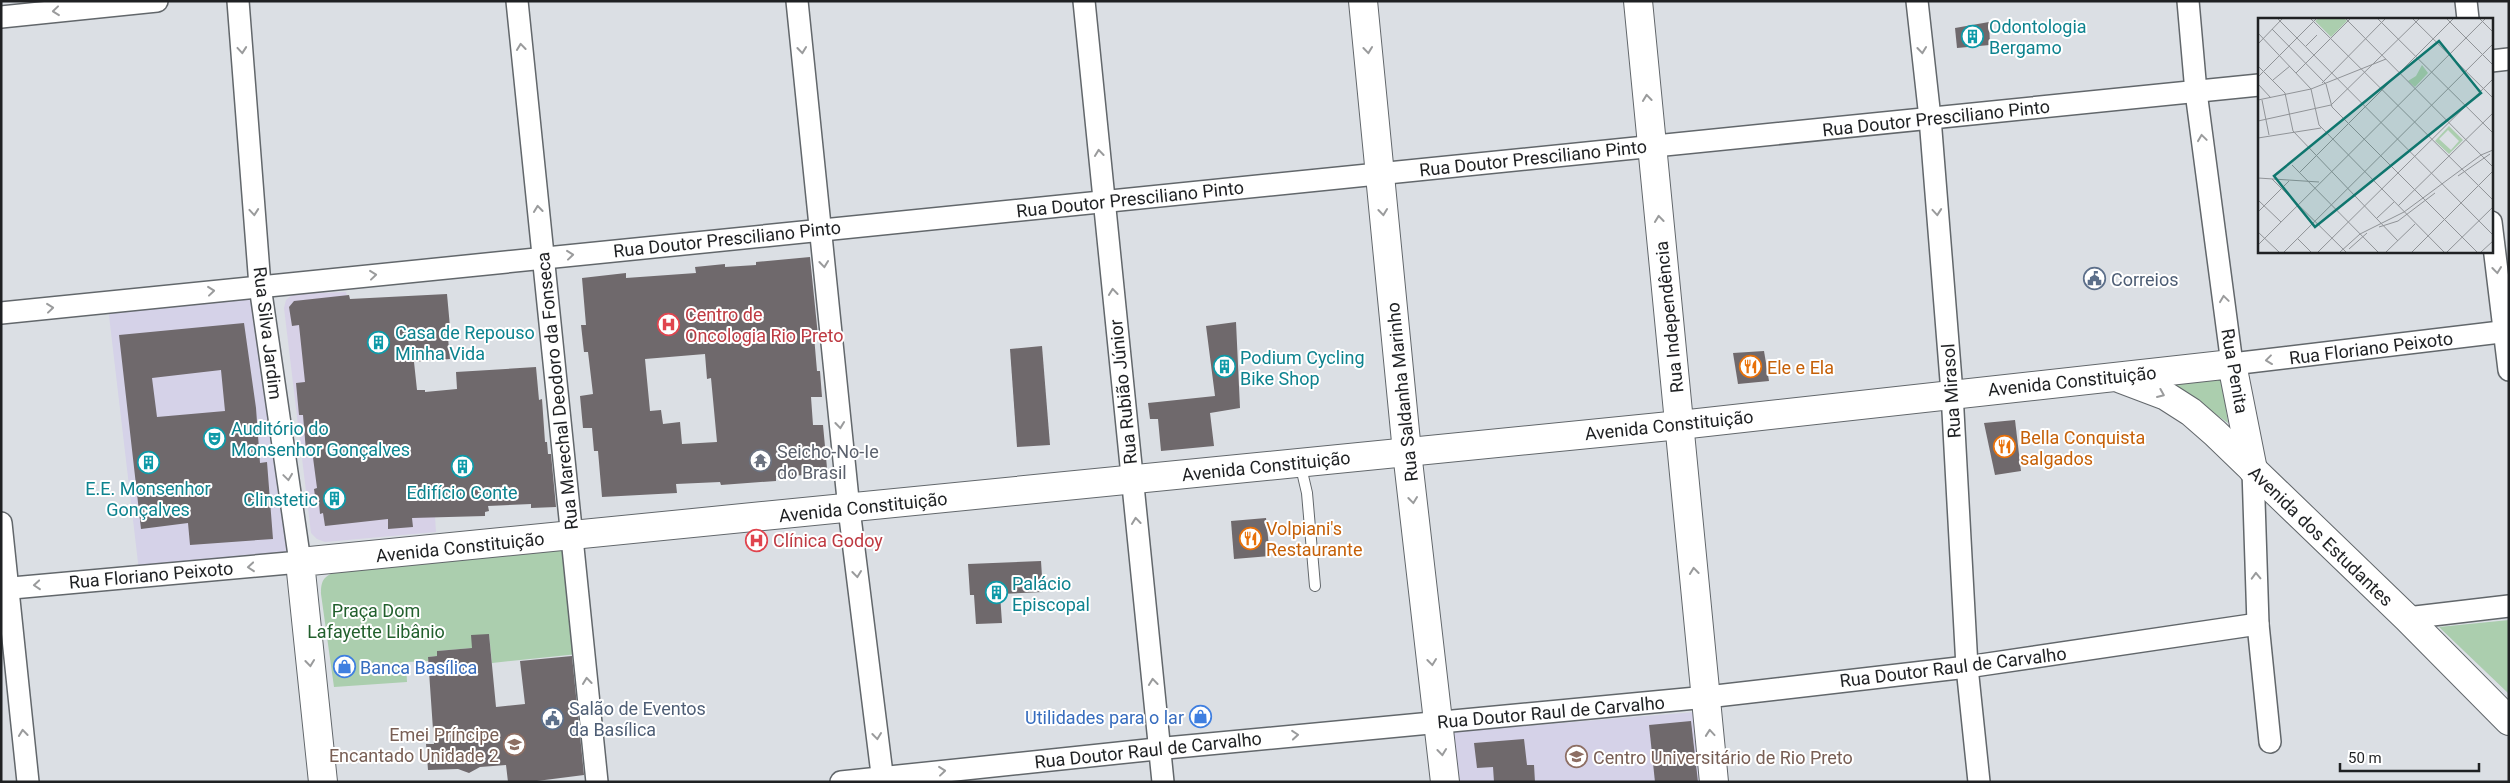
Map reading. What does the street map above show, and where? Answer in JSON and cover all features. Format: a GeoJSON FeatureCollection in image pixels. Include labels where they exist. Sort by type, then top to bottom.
{"type":"FeatureCollection","features":[{"type":"Feature","properties":{"kind":"street"},"geometry":{"type":"LineString","coordinates":[[1,16],[157,1]]}},
{"type":"Feature","properties":{"kind":"street","name":"Rua Silva Jardim"},"geometry":{"type":"LineString","coordinates":[[238,1],[260,286],[300,562],[323,782]]}},
{"type":"Feature","properties":{"kind":"street","name":"Rua Marechal Deodoro da Fonseca"},"geometry":{"type":"LineString","coordinates":[[517,1],[597,782]]}},
{"type":"Feature","properties":{"kind":"street"},"geometry":{"type":"LineString","coordinates":[[797,1],[849,509],[882,780]]}},
{"type":"Feature","properties":{"kind":"street","name":"Rua Rubião Júnior"},"geometry":{"type":"LineString","coordinates":[[1084,1],[1163,782]]}},
{"type":"Feature","properties":{"kind":"street","name":"Rua Saldanha Marinho"},"geometry":{"type":"LineString","coordinates":[[1363,1],[1407,452],[1445,782]]}},
{"type":"Feature","properties":{"kind":"street","name":"Rua Independência"},"geometry":{"type":"LineString","coordinates":[[1638,1],[1714,782]]}},
{"type":"Feature","properties":{"kind":"street","name":"Rua Mirasol"},"geometry":{"type":"LineString","coordinates":[[1917,1],[1930,118],[1952,393],[1967,666],[1979,782]]}},
{"type":"Feature","properties":{"kind":"street","name":"Rua Penita"},"geometry":{"type":"LineString","coordinates":[[2188,1],[2196,92],[2232,364],[2253,470],[2258,624],[2270,742]]}},
{"type":"Feature","properties":{"kind":"street"},"geometry":{"type":"LineString","coordinates":[[2466,1],[2468,18]]}},
{"type":"Feature","properties":{"kind":"street"},"geometry":{"type":"LineString","coordinates":[[2492,61],[2509,59]]}},
{"type":"Feature","properties":{"kind":"street","name":"Rua Doutor Presciliano Pinto"},"geometry":{"type":"LineString","coordinates":[[1,312],[2258,85]]}},
{"type":"Feature","properties":{"kind":"street"},"geometry":{"type":"LineString","coordinates":[[2492,229],[2506,332],[2509,370]]}},
{"type":"Feature","properties":{"kind":"street","name":"Rua Floriano Peixoto"},"geometry":{"type":"LineString","coordinates":[[2232,364],[2506,332]]}},
{"type":"Feature","properties":{"kind":"street","name":"Avenida Constituição"},"geometry":{"type":"LineString","coordinates":[[300,562],[849,509],[1407,452],[2232,364]]}},
{"type":"Feature","properties":{"kind":"street","name":"Avenida dos Estudantes"},"geometry":{"type":"LineString","coordinates":[[2115,376],[2166,396],[2191,412],[2407,618],[2509,721]]}},
{"type":"Feature","properties":{"kind":"street"},"geometry":{"type":"LineString","coordinates":[[1,523],[5,588],[28,782]]}},
{"type":"Feature","properties":{"kind":"street","name":"Rua Floriano Peixoto"},"geometry":{"type":"LineString","coordinates":[[5,588],[300,562]]}},
{"type":"Feature","properties":{"kind":"street"},"geometry":{"type":"LineString","coordinates":[[2407,618],[2509,606]]}},
{"type":"Feature","properties":{"kind":"street","name":"Rua Doutor Raul de Carvalho"},"geometry":{"type":"LineString","coordinates":[[841,782],[882,780],[1160,748],[1707,697],[1967,666],[2258,624]]}},
{"type":"Feature","properties":{"kind":"lane"},"geometry":{"type":"LineString","coordinates":[[1300,462],[1307,493],[1316,586]]}},
{"type":"Feature","properties":{"kind":"shaded area"},"geometry":{"type":"Polygon","coordinates":[[[346,292],[353,328],[433,485],[436,532],[325,542],[317,539],[311,533],[284,308],[286,300],[293,294],[346,292]]]}},
{"type":"Feature","properties":{"kind":"shaded area"},"geometry":{"type":"Polygon","coordinates":[[[255,293],[291,558],[139,571],[108,307],[255,293]]]}},
{"type":"Feature","properties":{"kind":"shaded area","name":"Centro Universitário de Rio Preto"},"geometry":{"type":"Polygon","coordinates":[[[1695,712],[1702,782],[1457,782],[1452,732],[1695,712]]]}},
{"type":"Feature","properties":{"kind":"green space"},"geometry":{"type":"Polygon","coordinates":[[[2221,376],[2228,423],[2174,384],[2221,376]]]}},
{"type":"Feature","properties":{"kind":"green space","name":"Praça Dom Lafayette Libânio"},"geometry":{"type":"Polygon","coordinates":[[[563,550],[578,654],[492,663],[489,634],[472,648],[437,651],[437,656],[428,657],[428,661],[406,662],[407,682],[334,687],[321,594],[322,583],[328,576],[335,572],[563,550]]]}},
{"type":"Feature","properties":{"kind":"green space"},"geometry":{"type":"Polygon","coordinates":[[[2509,620],[2509,694],[2439,627],[2509,620]]]}},
{"type":"Feature","properties":{"kind":"building","name":"Odontologia Bergamo"},"geometry":{"type":"Polygon","coordinates":[[[1989,22],[1990,45],[1957,48],[1955,28],[1989,22]]]}},
{"type":"Feature","properties":{"kind":"building"},"geometry":{"type":"Polygon","coordinates":[[[810,257],[818,336],[814,336],[817,371],[820,371],[822,397],[811,397],[813,425],[823,425],[827,468],[804,470],[805,475],[776,477],[776,481],[721,485],[720,482],[676,484],[677,493],[602,497],[598,451],[594,451],[592,428],[583,428],[580,396],[593,394],[588,352],[584,352],[581,325],[586,325],[582,278],[626,273],[626,278],[696,273],[695,267],[725,264],[725,267],[756,265],[756,262],[810,257]],[[705,354],[645,359],[650,411],[661,410],[663,424],[680,422],[682,444],[717,442],[711,378],[707,379],[705,354]]]}},
{"type":"Feature","properties":{"kind":"building"},"geometry":{"type":"Polygon","coordinates":[[[447,294],[451,338],[448,338],[450,359],[414,362],[417,390],[425,390],[425,392],[457,389],[456,372],[536,367],[539,400],[542,399],[545,442],[547,442],[548,454],[551,454],[556,507],[531,508],[531,504],[488,506],[489,511],[485,512],[485,516],[412,518],[413,527],[388,529],[388,519],[325,526],[323,513],[320,514],[319,503],[316,503],[314,489],[317,488],[312,450],[306,451],[303,415],[299,415],[296,383],[305,382],[299,325],[292,326],[289,307],[294,301],[349,295],[350,299],[447,294]]]}},
{"type":"Feature","properties":{"kind":"building"},"geometry":{"type":"Polygon","coordinates":[[[1236,322],[1240,408],[1210,413],[1214,446],[1161,451],[1158,419],[1150,419],[1148,403],[1215,396],[1206,326],[1236,322]]]}},
{"type":"Feature","properties":{"kind":"building"},"geometry":{"type":"Polygon","coordinates":[[[244,323],[256,408],[260,463],[267,462],[273,539],[190,545],[188,523],[141,529],[119,335],[244,323]],[[221,370],[152,378],[157,417],[225,411],[221,370]]]}},
{"type":"Feature","properties":{"kind":"building"},"geometry":{"type":"Polygon","coordinates":[[[1042,346],[1050,445],[1017,447],[1010,349],[1042,346]]]}},
{"type":"Feature","properties":{"kind":"building","name":"Ele e Ela"},"geometry":{"type":"Polygon","coordinates":[[[1764,351],[1769,381],[1738,384],[1733,353],[1764,351]]]}},
{"type":"Feature","properties":{"kind":"building","name":"Bella Conquista salgados"},"geometry":{"type":"Polygon","coordinates":[[[2015,420],[2021,471],[1995,475],[1984,423],[2015,420]]]}},
{"type":"Feature","properties":{"kind":"building","name":"Volpiani's Restaurante"},"geometry":{"type":"Polygon","coordinates":[[[1266,518],[1270,556],[1234,559],[1231,521],[1266,518]]]}},
{"type":"Feature","properties":{"kind":"building","name":"Palácio Episcopal"},"geometry":{"type":"Polygon","coordinates":[[[1041,561],[1043,592],[1000,594],[1002,623],[976,624],[974,595],[970,595],[968,564],[1041,561]]]}},
{"type":"Feature","properties":{"kind":"building"},"geometry":{"type":"Polygon","coordinates":[[[489,634],[496,707],[525,704],[520,661],[572,656],[584,775],[529,782],[508,782],[506,765],[480,767],[469,773],[458,769],[428,770],[426,744],[434,744],[428,657],[437,656],[437,651],[472,648],[471,635],[489,634]]]}},
{"type":"Feature","properties":{"kind":"building"},"geometry":{"type":"Polygon","coordinates":[[[1691,721],[1698,782],[1655,782],[1649,725],[1691,721]]]}},
{"type":"Feature","properties":{"kind":"building"},"geometry":{"type":"Polygon","coordinates":[[[1524,739],[1527,765],[1534,765],[1535,782],[1494,782],[1493,767],[1477,768],[1474,743],[1524,739]]]}},
{"type":"Feature","properties":{"kind":"place","name":"Odontologia Bergamo"},"geometry":{"type":"Point","coordinates":[1973,36]}},
{"type":"Feature","properties":{"kind":"place","name":"Correios"},"geometry":{"type":"Point","coordinates":[2095,279]}},
{"type":"Feature","properties":{"kind":"place","name":"Centro de Oncologia Rio Preto"},"geometry":{"type":"Point","coordinates":[669,324]}},
{"type":"Feature","properties":{"kind":"place","name":"Casa de Repouso Minha Vida"},"geometry":{"type":"Point","coordinates":[379,342]}},
{"type":"Feature","properties":{"kind":"place","name":"Podium Cycling Bike Shop"},"geometry":{"type":"Point","coordinates":[1224,367]}},
{"type":"Feature","properties":{"kind":"place","name":"Ele e Ela"},"geometry":{"type":"Point","coordinates":[1751,367]}},
{"type":"Feature","properties":{"kind":"place","name":"Auditório do Monsenhor Gonçalves"},"geometry":{"type":"Point","coordinates":[215,438]}},
{"type":"Feature","properties":{"kind":"place","name":"Bella Conquista salgados"},"geometry":{"type":"Point","coordinates":[2004,447]}},
{"type":"Feature","properties":{"kind":"place","name":"Seicho-No-Ie do Brasil"},"geometry":{"type":"Point","coordinates":[761,461]}},
{"type":"Feature","properties":{"kind":"place","name":"E.E. Monsenhor Gonçalves"},"geometry":{"type":"Point","coordinates":[148,463]}},
{"type":"Feature","properties":{"kind":"place","name":"Edifício Conte"},"geometry":{"type":"Point","coordinates":[462,467]}},
{"type":"Feature","properties":{"kind":"place","name":"Clinstetic"},"geometry":{"type":"Point","coordinates":[334,499]}},
{"type":"Feature","properties":{"kind":"place","name":"Volpiani's Restaurante"},"geometry":{"type":"Point","coordinates":[1250,538]}},
{"type":"Feature","properties":{"kind":"place","name":"Clínica Godoy"},"geometry":{"type":"Point","coordinates":[757,540]}},
{"type":"Feature","properties":{"kind":"place","name":"Palácio Episcopal"},"geometry":{"type":"Point","coordinates":[996,593]}},
{"type":"Feature","properties":{"kind":"place","name":"Banca Basílica"},"geometry":{"type":"Point","coordinates":[344,667]}},
{"type":"Feature","properties":{"kind":"place","name":"Utilidades para o lar"},"geometry":{"type":"Point","coordinates":[1200,717]}},
{"type":"Feature","properties":{"kind":"place","name":"Salão de Eventos da Basílica"},"geometry":{"type":"Point","coordinates":[553,718]}},
{"type":"Feature","properties":{"kind":"place","name":"Emei Príncipe Encantado Unidade 2"},"geometry":{"type":"Point","coordinates":[515,744]}},
{"type":"Feature","properties":{"kind":"place","name":"Centro Universitário de Rio Preto"},"geometry":{"type":"Point","coordinates":[1577,757]}}]}
